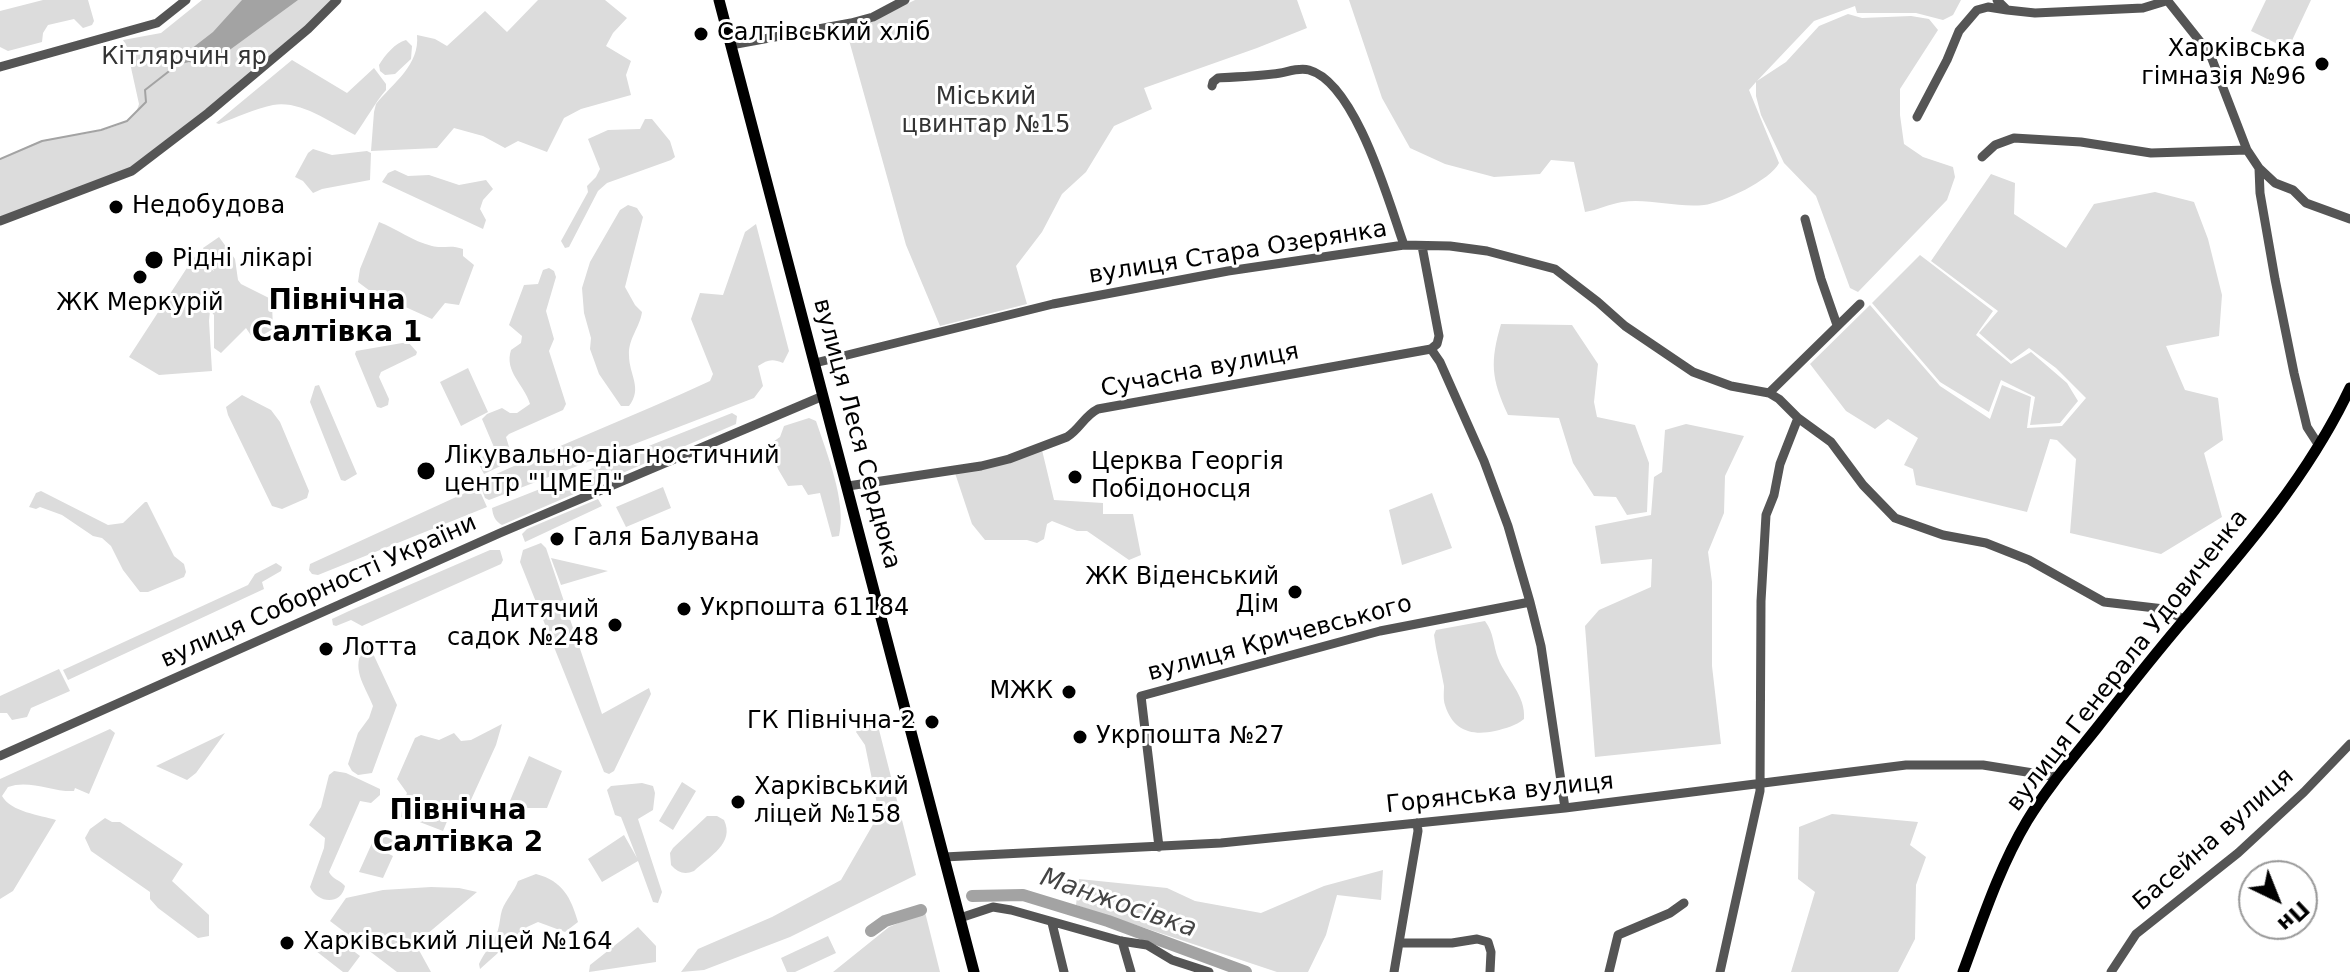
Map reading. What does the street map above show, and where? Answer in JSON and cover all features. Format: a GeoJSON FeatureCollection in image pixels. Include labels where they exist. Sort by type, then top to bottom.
{"type":"FeatureCollection","features":[{"type":"Feature","properties":{"kind":"main road","name":"вулиця Леся Сердюка"},"geometry":{"type":"LineString","coordinates":[[719,0],[974,972]]}},
{"type":"Feature","properties":{"kind":"main road","name":"вулиця Генерала Удовиченка"},"geometry":{"type":"LineString","coordinates":[[1963,972],[1995,884],[2027,822],[2058,777],[2264,526],[2293,486],[2350,388]]}},
{"type":"Feature","properties":{"kind":"street"},"geometry":{"type":"LineString","coordinates":[[0,67],[157,23],[186,0]]}},
{"type":"Feature","properties":{"kind":"street"},"geometry":{"type":"LineString","coordinates":[[0,221],[132,171],[218,105],[308,29],[337,0]]}},
{"type":"Feature","properties":{"kind":"street"},"geometry":{"type":"LineString","coordinates":[[731,45],[851,23],[873,17],[905,0]]}},
{"type":"Feature","properties":{"kind":"street"},"geometry":{"type":"LineString","coordinates":[[1997,0],[2007,10]]}},
{"type":"Feature","properties":{"kind":"street"},"geometry":{"type":"LineString","coordinates":[[1917,117],[1959,31],[1977,10],[1988,7],[2035,13],[2143,8],[2166,1],[2210,54],[2247,150],[2259,168],[2275,183],[2293,190],[2306,203],[2350,219]]}},
{"type":"Feature","properties":{"kind":"street"},"geometry":{"type":"LineString","coordinates":[[1212,86],[1218,78],[1277,74],[1298,69],[1318,74],[1328,81],[1363,132],[1404,245]]}},
{"type":"Feature","properties":{"kind":"street"},"geometry":{"type":"LineString","coordinates":[[1982,157],[1995,145],[2014,138],[2081,142],[2151,153],[2247,150]]}},
{"type":"Feature","properties":{"kind":"street"},"geometry":{"type":"LineString","coordinates":[[2259,168],[2260,193],[2294,373],[2307,427],[2318,444]]}},
{"type":"Feature","properties":{"kind":"street"},"geometry":{"type":"LineString","coordinates":[[1805,219],[1837,325]]}},
{"type":"Feature","properties":{"kind":"street","name":"вулиця Стара Озерянка"},"geometry":{"type":"LineString","coordinates":[[815,363],[1053,304],[1228,271],[1404,245],[1487,251],[1555,269],[1625,326],[1693,372],[1731,386],[1769,393],[1779,399],[1798,418],[1831,442],[1863,485],[1895,518],[1943,535],[1986,543],[2029,560],[2104,602],[2164,609],[2185,620]]}},
{"type":"Feature","properties":{"kind":"street"},"geometry":{"type":"LineString","coordinates":[[1422,246],[1439,336],[1437,344],[1431,349],[1440,362],[1484,461],[1508,526],[1530,602],[1541,646],[1565,808]]}},
{"type":"Feature","properties":{"kind":"street"},"geometry":{"type":"LineString","coordinates":[[1769,393],[1860,304]]}},
{"type":"Feature","properties":{"kind":"street","name":"Сучасна вулиця"},"geometry":{"type":"LineString","coordinates":[[848,486],[1009,459],[1067,437],[1098,409],[1431,349]]}},
{"type":"Feature","properties":{"kind":"street","name":"вулиця Соборності України"},"geometry":{"type":"LineString","coordinates":[[0,754],[500,533],[823,396]]}},
{"type":"Feature","properties":{"kind":"street"},"geometry":{"type":"LineString","coordinates":[[1720,972],[1760,785],[1761,601],[1766,515],[1774,495],[1780,464],[1798,418]]}},
{"type":"Feature","properties":{"kind":"street","name":"вулиця Кричевського"},"geometry":{"type":"LineString","coordinates":[[1159,847],[1141,696],[1380,631],[1530,602]]}},
{"type":"Feature","properties":{"kind":"street","name":"Басейна вулиця"},"geometry":{"type":"LineString","coordinates":[[2111,972],[2136,934],[2238,853],[2350,744]]}},
{"type":"Feature","properties":{"kind":"street","name":"Горянська вулиця"},"geometry":{"type":"LineString","coordinates":[[944,857],[1221,843],[1565,808],[1906,765],[1983,765],[2058,777]]}},
{"type":"Feature","properties":{"kind":"street"},"geometry":{"type":"LineString","coordinates":[[1394,972],[1417,823]]}},
{"type":"Feature","properties":{"kind":"street"},"geometry":{"type":"LineString","coordinates":[[1609,972],[1618,935],[1670,913],[1684,903]]}},
{"type":"Feature","properties":{"kind":"street"},"geometry":{"type":"LineString","coordinates":[[958,913],[993,907],[1011,910],[1147,945],[1172,960],[1209,972]]}},
{"type":"Feature","properties":{"kind":"street"},"geometry":{"type":"LineString","coordinates":[[1052,923],[1064,972]]}},
{"type":"Feature","properties":{"kind":"street"},"geometry":{"type":"LineString","coordinates":[[1399,943],[1452,943],[1477,939],[1488,942],[1490,972]]}},
{"type":"Feature","properties":{"kind":"street"},"geometry":{"type":"LineString","coordinates":[[1122,941],[1131,972]]}},
{"type":"Feature","properties":{"kind":"green space"},"geometry":{"type":"Polygon","coordinates":[[[43,0],[88,0],[94,21],[83,28],[74,19],[48,25],[42,42],[8,51],[0,47],[0,11],[43,0]]]}},
{"type":"Feature","properties":{"kind":"green space","name":"Кітлярчин яр"},"geometry":{"type":"Polygon","coordinates":[[[202,0],[337,0],[132,171],[0,221],[0,159],[41,141],[97,132],[124,122],[134,114],[139,104],[130,52],[123,40],[161,33],[202,0]]]}},
{"type":"Feature","properties":{"kind":"green space"},"geometry":{"type":"Polygon","coordinates":[[[538,0],[605,0],[627,18],[606,46],[631,61],[626,75],[631,95],[581,109],[564,118],[547,152],[518,141],[505,148],[483,136],[454,128],[437,148],[371,151],[376,104],[410,64],[417,46],[417,35],[435,39],[447,46],[485,11],[507,32],[538,0]]]}},
{"type":"Feature","properties":{"kind":"green space","name":"Міський цвинтар №15"},"geometry":{"type":"Polygon","coordinates":[[[915,0],[1297,0],[1307,28],[1144,88],[1152,109],[1114,126],[1086,172],[1062,194],[1042,232],[1016,266],[1027,304],[940,326],[906,245],[847,33],[915,0]]]}},
{"type":"Feature","properties":{"kind":"green space"},"geometry":{"type":"Polygon","coordinates":[[[1349,0],[1961,0],[1953,15],[1943,20],[1916,13],[1857,13],[1855,6],[1814,21],[1757,81],[1786,62],[1819,26],[1848,14],[1862,18],[1911,16],[1929,19],[1938,30],[1900,89],[1904,144],[1923,157],[1953,167],[1955,177],[1947,200],[1858,292],[1850,288],[1816,196],[1784,163],[1761,115],[1756,82],[1749,90],[1779,163],[1774,170],[1734,195],[1704,205],[1632,201],[1585,212],[1574,162],[1551,160],[1540,174],[1494,177],[1445,164],[1410,148],[1382,98],[1349,0]]]}},
{"type":"Feature","properties":{"kind":"green space"},"geometry":{"type":"Polygon","coordinates":[[[2266,0],[2311,0],[2288,49],[2251,31],[2266,0]]]}},
{"type":"Feature","properties":{"kind":"green space"},"geometry":{"type":"Polygon","coordinates":[[[406,40],[412,46],[411,59],[395,74],[385,75],[379,65],[391,50],[406,40]]]}},
{"type":"Feature","properties":{"kind":"green space"},"geometry":{"type":"Polygon","coordinates":[[[292,60],[347,93],[374,68],[386,84],[386,90],[355,135],[305,109],[284,104],[216,123],[292,60]]]}},
{"type":"Feature","properties":{"kind":"green space"},"geometry":{"type":"Polygon","coordinates":[[[645,119],[652,119],[670,141],[675,157],[607,183],[598,191],[569,247],[565,248],[561,241],[588,192],[587,186],[600,169],[588,139],[608,130],[640,129],[645,119]]]}},
{"type":"Feature","properties":{"kind":"green space"},"geometry":{"type":"Polygon","coordinates":[[[313,149],[332,155],[371,153],[370,180],[313,193],[295,177],[313,149]]]}},
{"type":"Feature","properties":{"kind":"green space"},"geometry":{"type":"Polygon","coordinates":[[[395,170],[408,176],[429,175],[459,185],[486,180],[493,189],[480,209],[486,220],[483,229],[382,182],[388,173],[395,170]]]}},
{"type":"Feature","properties":{"kind":"green space"},"geometry":{"type":"Polygon","coordinates":[[[1991,174],[2015,183],[2014,214],[2066,248],[2094,204],[2155,192],[2194,202],[2208,239],[2222,295],[2219,336],[2166,346],[2185,390],[2218,398],[2223,440],[2204,453],[2222,517],[2161,554],[2070,533],[2076,459],[2057,440],[2050,439],[2027,512],[1916,485],[1913,469],[1904,465],[1918,438],[1888,419],[1875,429],[1846,411],[1810,364],[1870,305],[1940,386],[1990,419],[2002,385],[2031,397],[2027,428],[2062,426],[2086,398],[2056,368],[2029,348],[2011,361],[1979,333],[1998,311],[1931,261],[1991,174]]]}},
{"type":"Feature","properties":{"kind":"green space"},"geometry":{"type":"Polygon","coordinates":[[[628,205],[637,208],[643,217],[625,287],[642,312],[629,349],[635,393],[629,406],[621,406],[599,374],[590,349],[591,338],[584,313],[582,288],[590,262],[620,210],[628,205]]]}},
{"type":"Feature","properties":{"kind":"green space"},"geometry":{"type":"Polygon","coordinates":[[[379,222],[425,244],[463,249],[463,256],[474,265],[459,305],[445,303],[432,319],[370,291],[358,282],[360,269],[379,222]]]}},
{"type":"Feature","properties":{"kind":"green space"},"geometry":{"type":"Polygon","coordinates":[[[756,224],[789,351],[783,363],[770,360],[758,366],[763,386],[754,398],[489,500],[485,498],[481,481],[710,381],[713,374],[691,319],[700,293],[723,295],[745,232],[756,224]]]}},
{"type":"Feature","properties":{"kind":"green space"},"geometry":{"type":"Polygon","coordinates":[[[219,237],[235,259],[241,284],[269,298],[273,329],[254,340],[246,328],[221,353],[214,348],[214,315],[210,310],[212,371],[159,375],[129,357],[194,257],[214,271],[203,248],[219,237]]]}},
{"type":"Feature","properties":{"kind":"green space"},"geometry":{"type":"Polygon","coordinates":[[[1920,255],[1993,311],[1976,335],[2011,364],[2031,352],[2067,383],[2078,401],[2060,423],[2030,425],[2035,397],[2001,380],[1989,412],[1940,382],[1872,303],[1920,255]]]}},
{"type":"Feature","properties":{"kind":"green space"},"geometry":{"type":"Polygon","coordinates":[[[549,268],[556,277],[546,311],[554,339],[549,351],[566,404],[563,410],[509,434],[506,437],[513,460],[484,474],[476,459],[496,452],[482,419],[502,408],[517,413],[530,404],[510,365],[511,350],[521,343],[522,336],[509,325],[524,285],[538,284],[543,270],[549,268]]]}},
{"type":"Feature","properties":{"kind":"green space"},"geometry":{"type":"Polygon","coordinates":[[[1501,324],[1572,325],[1598,364],[1594,402],[1597,417],[1635,425],[1649,463],[1647,512],[1627,515],[1616,497],[1594,496],[1573,463],[1559,418],[1508,415],[1498,391],[1494,370],[1501,324]]]}},
{"type":"Feature","properties":{"kind":"green space"},"geometry":{"type":"Polygon","coordinates":[[[408,342],[417,352],[416,355],[381,372],[379,377],[389,399],[388,405],[377,407],[356,351],[408,342]]]}},
{"type":"Feature","properties":{"kind":"green space"},"geometry":{"type":"Polygon","coordinates":[[[468,368],[488,412],[461,426],[440,382],[468,368]]]}},
{"type":"Feature","properties":{"kind":"green space"},"geometry":{"type":"Polygon","coordinates":[[[319,385],[357,474],[345,481],[341,480],[310,402],[315,386],[319,385]]]}},
{"type":"Feature","properties":{"kind":"green space"},"geometry":{"type":"Polygon","coordinates":[[[242,395],[271,410],[280,422],[309,491],[307,498],[282,509],[272,506],[228,415],[226,407],[242,395]]]}},
{"type":"Feature","properties":{"kind":"green space"},"geometry":{"type":"Polygon","coordinates":[[[732,413],[737,416],[736,424],[502,525],[494,516],[492,508],[732,413]]]}},
{"type":"Feature","properties":{"kind":"green space"},"geometry":{"type":"Polygon","coordinates":[[[809,418],[816,421],[835,478],[840,508],[839,536],[832,537],[820,493],[808,495],[802,485],[788,486],[778,469],[770,444],[780,437],[784,426],[809,418]]]}},
{"type":"Feature","properties":{"kind":"green space"},"geometry":{"type":"Polygon","coordinates":[[[1686,424],[1744,436],[1725,476],[1724,513],[1708,552],[1712,582],[1712,666],[1721,744],[1595,757],[1585,626],[1599,610],[1651,587],[1652,559],[1601,564],[1595,526],[1651,515],[1654,477],[1662,472],[1665,430],[1686,424]]]}},
{"type":"Feature","properties":{"kind":"green space"},"geometry":{"type":"Polygon","coordinates":[[[1042,450],[1054,500],[1103,503],[1103,514],[1133,514],[1141,555],[1129,560],[1087,531],[1077,531],[1052,521],[1047,524],[1044,539],[1037,543],[1027,540],[985,540],[972,524],[955,473],[1042,450]]]}},
{"type":"Feature","properties":{"kind":"green space"},"geometry":{"type":"Polygon","coordinates":[[[478,487],[487,507],[318,575],[309,570],[310,564],[478,487]]]}},
{"type":"Feature","properties":{"kind":"green space"},"geometry":{"type":"Polygon","coordinates":[[[663,487],[671,508],[626,527],[616,507],[663,487]]]}},
{"type":"Feature","properties":{"kind":"green space"},"geometry":{"type":"Polygon","coordinates":[[[41,491],[108,525],[123,523],[147,502],[174,556],[184,564],[184,577],[148,592],[140,592],[123,570],[111,546],[102,538],[93,536],[62,515],[40,507],[29,507],[36,493],[41,491]]]}},
{"type":"Feature","properties":{"kind":"green space"},"geometry":{"type":"Polygon","coordinates":[[[1432,493],[1452,548],[1402,565],[1389,510],[1432,493]]]}},
{"type":"Feature","properties":{"kind":"green space"},"geometry":{"type":"Polygon","coordinates":[[[598,499],[602,506],[525,542],[522,534],[527,529],[598,499]]]}},
{"type":"Feature","properties":{"kind":"green space"},"geometry":{"type":"Polygon","coordinates":[[[541,543],[546,548],[602,714],[649,688],[651,694],[614,771],[609,774],[604,772],[520,562],[523,550],[541,543]]]}},
{"type":"Feature","properties":{"kind":"green space"},"geometry":{"type":"Polygon","coordinates":[[[490,550],[500,550],[501,564],[362,626],[351,620],[333,625],[332,619],[490,550]]]}},
{"type":"Feature","properties":{"kind":"green space"},"geometry":{"type":"Polygon","coordinates":[[[551,558],[608,571],[561,585],[551,558]]]}},
{"type":"Feature","properties":{"kind":"green space"},"geometry":{"type":"Polygon","coordinates":[[[276,563],[282,567],[281,571],[262,582],[264,589],[68,680],[63,670],[248,585],[255,574],[276,563]]]}},
{"type":"Feature","properties":{"kind":"green space"},"geometry":{"type":"Polygon","coordinates":[[[1485,621],[1501,666],[1522,702],[1524,719],[1507,728],[1479,733],[1464,730],[1449,714],[1444,703],[1444,686],[1434,635],[1436,630],[1485,621]]]}},
{"type":"Feature","properties":{"kind":"green space"},"geometry":{"type":"Polygon","coordinates":[[[365,645],[369,645],[397,705],[372,773],[358,775],[348,764],[358,733],[373,706],[359,669],[365,645]]]}},
{"type":"Feature","properties":{"kind":"green space"},"geometry":{"type":"Polygon","coordinates":[[[59,669],[70,691],[31,708],[27,717],[12,720],[7,713],[0,713],[0,696],[59,669]]]}},
{"type":"Feature","properties":{"kind":"green space"},"geometry":{"type":"Polygon","coordinates":[[[875,714],[916,875],[790,937],[704,970],[681,972],[698,949],[772,917],[841,880],[875,821],[877,804],[865,745],[856,732],[864,719],[875,714]]]}},
{"type":"Feature","properties":{"kind":"green space"},"geometry":{"type":"Polygon","coordinates":[[[502,724],[496,745],[460,819],[421,808],[448,819],[443,831],[417,821],[421,809],[411,821],[401,817],[407,793],[397,779],[415,738],[421,735],[439,740],[454,733],[461,741],[471,740],[502,724]]]}},
{"type":"Feature","properties":{"kind":"green space"},"geometry":{"type":"Polygon","coordinates":[[[110,729],[115,733],[89,794],[75,788],[74,791],[66,791],[24,784],[8,787],[2,796],[12,806],[56,820],[13,891],[0,899],[0,779],[110,729]]]}},
{"type":"Feature","properties":{"kind":"green space"},"geometry":{"type":"Polygon","coordinates":[[[225,733],[196,773],[187,780],[156,766],[225,733]]]}},
{"type":"Feature","properties":{"kind":"green space"},"geometry":{"type":"Polygon","coordinates":[[[529,756],[562,771],[547,808],[507,808],[529,756]]]}},
{"type":"Feature","properties":{"kind":"green space"},"geometry":{"type":"Polygon","coordinates":[[[334,771],[346,773],[380,789],[380,795],[371,803],[360,801],[329,872],[345,886],[339,897],[329,900],[318,896],[310,887],[325,838],[309,825],[321,807],[329,775],[334,771]]]}},
{"type":"Feature","properties":{"kind":"green space"},"geometry":{"type":"Polygon","coordinates":[[[682,782],[696,791],[673,830],[659,821],[682,782]]]}},
{"type":"Feature","properties":{"kind":"green space"},"geometry":{"type":"Polygon","coordinates":[[[642,783],[653,786],[655,793],[653,810],[638,819],[662,892],[658,903],[653,902],[638,861],[602,882],[588,859],[624,835],[637,858],[621,817],[615,815],[607,790],[611,786],[642,783]]]}},
{"type":"Feature","properties":{"kind":"green space"},"geometry":{"type":"Polygon","coordinates":[[[1832,814],[1918,822],[1910,845],[1926,857],[1916,885],[1915,939],[1898,972],[1791,972],[1815,892],[1798,879],[1799,827],[1832,814]]]}},
{"type":"Feature","properties":{"kind":"green space"},"geometry":{"type":"Polygon","coordinates":[[[707,816],[724,820],[727,828],[724,842],[694,871],[679,871],[671,865],[670,853],[707,816]]]}},
{"type":"Feature","properties":{"kind":"green space"},"geometry":{"type":"Polygon","coordinates":[[[105,818],[120,822],[183,864],[172,881],[209,915],[209,936],[198,938],[158,908],[150,899],[150,892],[91,851],[85,838],[90,829],[105,818]]]}},
{"type":"Feature","properties":{"kind":"green space"},"geometry":{"type":"Polygon","coordinates":[[[377,832],[393,840],[387,853],[393,856],[383,878],[359,872],[377,832]]]}},
{"type":"Feature","properties":{"kind":"green space"},"geometry":{"type":"Polygon","coordinates":[[[1383,870],[1381,900],[1337,895],[1326,935],[1308,972],[1277,972],[1076,905],[1079,879],[1167,888],[1195,901],[1261,913],[1324,886],[1383,870]]]}},
{"type":"Feature","properties":{"kind":"green space"},"geometry":{"type":"Polygon","coordinates":[[[536,874],[559,886],[572,905],[578,922],[565,932],[538,922],[527,927],[480,969],[479,964],[499,927],[501,912],[518,881],[536,874]]]}},
{"type":"Feature","properties":{"kind":"green space"},"geometry":{"type":"Polygon","coordinates":[[[431,887],[477,892],[414,945],[431,972],[397,972],[330,921],[346,898],[383,890],[431,887]]]}},
{"type":"Feature","properties":{"kind":"green space"},"geometry":{"type":"Polygon","coordinates":[[[925,912],[940,972],[833,972],[889,927],[925,912]]]}},
{"type":"Feature","properties":{"kind":"green space"},"geometry":{"type":"Polygon","coordinates":[[[638,927],[656,946],[656,962],[589,972],[590,965],[638,927]]]}},
{"type":"Feature","properties":{"kind":"green space"},"geometry":{"type":"Polygon","coordinates":[[[330,933],[360,956],[348,972],[343,972],[316,951],[330,933]]]}},
{"type":"Feature","properties":{"kind":"green space"},"geometry":{"type":"Polygon","coordinates":[[[828,936],[836,953],[795,972],[787,972],[781,958],[828,936]]]}},
{"type":"Feature","properties":{"kind":"shaded area"},"geometry":{"type":"Polygon","coordinates":[[[242,0],[298,0],[220,57],[198,65],[189,62],[177,65],[182,56],[213,32],[242,0]]]}},
{"type":"Feature","properties":{"kind":"waterway"},"geometry":{"type":"LineString","coordinates":[[0,159],[42,141],[101,130],[127,121],[146,102],[145,90],[177,65]]}},
{"type":"Feature","properties":{"kind":"waterway","name":"Манжосівка"},"geometry":{"type":"LineString","coordinates":[[972,896],[1023,895],[1108,921],[1246,972]]}},
{"type":"Feature","properties":{"kind":"waterway","name":"Манжосівка"},"geometry":{"type":"LineString","coordinates":[[871,931],[885,921],[921,910]]}},
{"type":"Feature","properties":{"kind":"place","name":"Салтівський хліб"},"geometry":{"type":"Point","coordinates":[701,34]}},
{"type":"Feature","properties":{"kind":"place","name":"Харківська гімназія №96"},"geometry":{"type":"Point","coordinates":[2322,64]}},
{"type":"Feature","properties":{"kind":"place","name":"Недобудова"},"geometry":{"type":"Point","coordinates":[116,207]}},
{"type":"Feature","properties":{"kind":"place","name":"Рідні лікарі"},"geometry":{"type":"Point","coordinates":[154,260]}},
{"type":"Feature","properties":{"kind":"place","name":"ЖК Меркурій"},"geometry":{"type":"Point","coordinates":[140,277]}},
{"type":"Feature","properties":{"kind":"place","name":"Лікувально-діагностичний центр \"ЦМЕД\""},"geometry":{"type":"Point","coordinates":[426,471]}},
{"type":"Feature","properties":{"kind":"place","name":"Церква Георгія Побідоносця"},"geometry":{"type":"Point","coordinates":[1075,477]}},
{"type":"Feature","properties":{"kind":"place","name":"Галя Балувана"},"geometry":{"type":"Point","coordinates":[557,539]}},
{"type":"Feature","properties":{"kind":"place","name":"ЖК Віденський Дім"},"geometry":{"type":"Point","coordinates":[1295,592]}},
{"type":"Feature","properties":{"kind":"place","name":"Укрпошта 61184"},"geometry":{"type":"Point","coordinates":[684,609]}},
{"type":"Feature","properties":{"kind":"place","name":"Дитячий садок №248"},"geometry":{"type":"Point","coordinates":[615,625]}},
{"type":"Feature","properties":{"kind":"place","name":"Лотта"},"geometry":{"type":"Point","coordinates":[326,649]}},
{"type":"Feature","properties":{"kind":"place","name":"МЖК"},"geometry":{"type":"Point","coordinates":[1069,692]}},
{"type":"Feature","properties":{"kind":"place","name":"ГК Північна-2"},"geometry":{"type":"Point","coordinates":[932,722]}},
{"type":"Feature","properties":{"kind":"place","name":"Укрпошта №27"},"geometry":{"type":"Point","coordinates":[1080,737]}},
{"type":"Feature","properties":{"kind":"place","name":"Харківський ліцей №158"},"geometry":{"type":"Point","coordinates":[738,802]}},
{"type":"Feature","properties":{"kind":"place","name":"Харківський ліцей №164"},"geometry":{"type":"Point","coordinates":[287,943]}},
{"type":"Feature","properties":{"kind":"district","name":"Північна Салтівка 1"},"geometry":{"type":"Point","coordinates":[337,318]}},
{"type":"Feature","properties":{"kind":"district","name":"Північна Салтівка 2"},"geometry":{"type":"Point","coordinates":[458,828]}}]}
